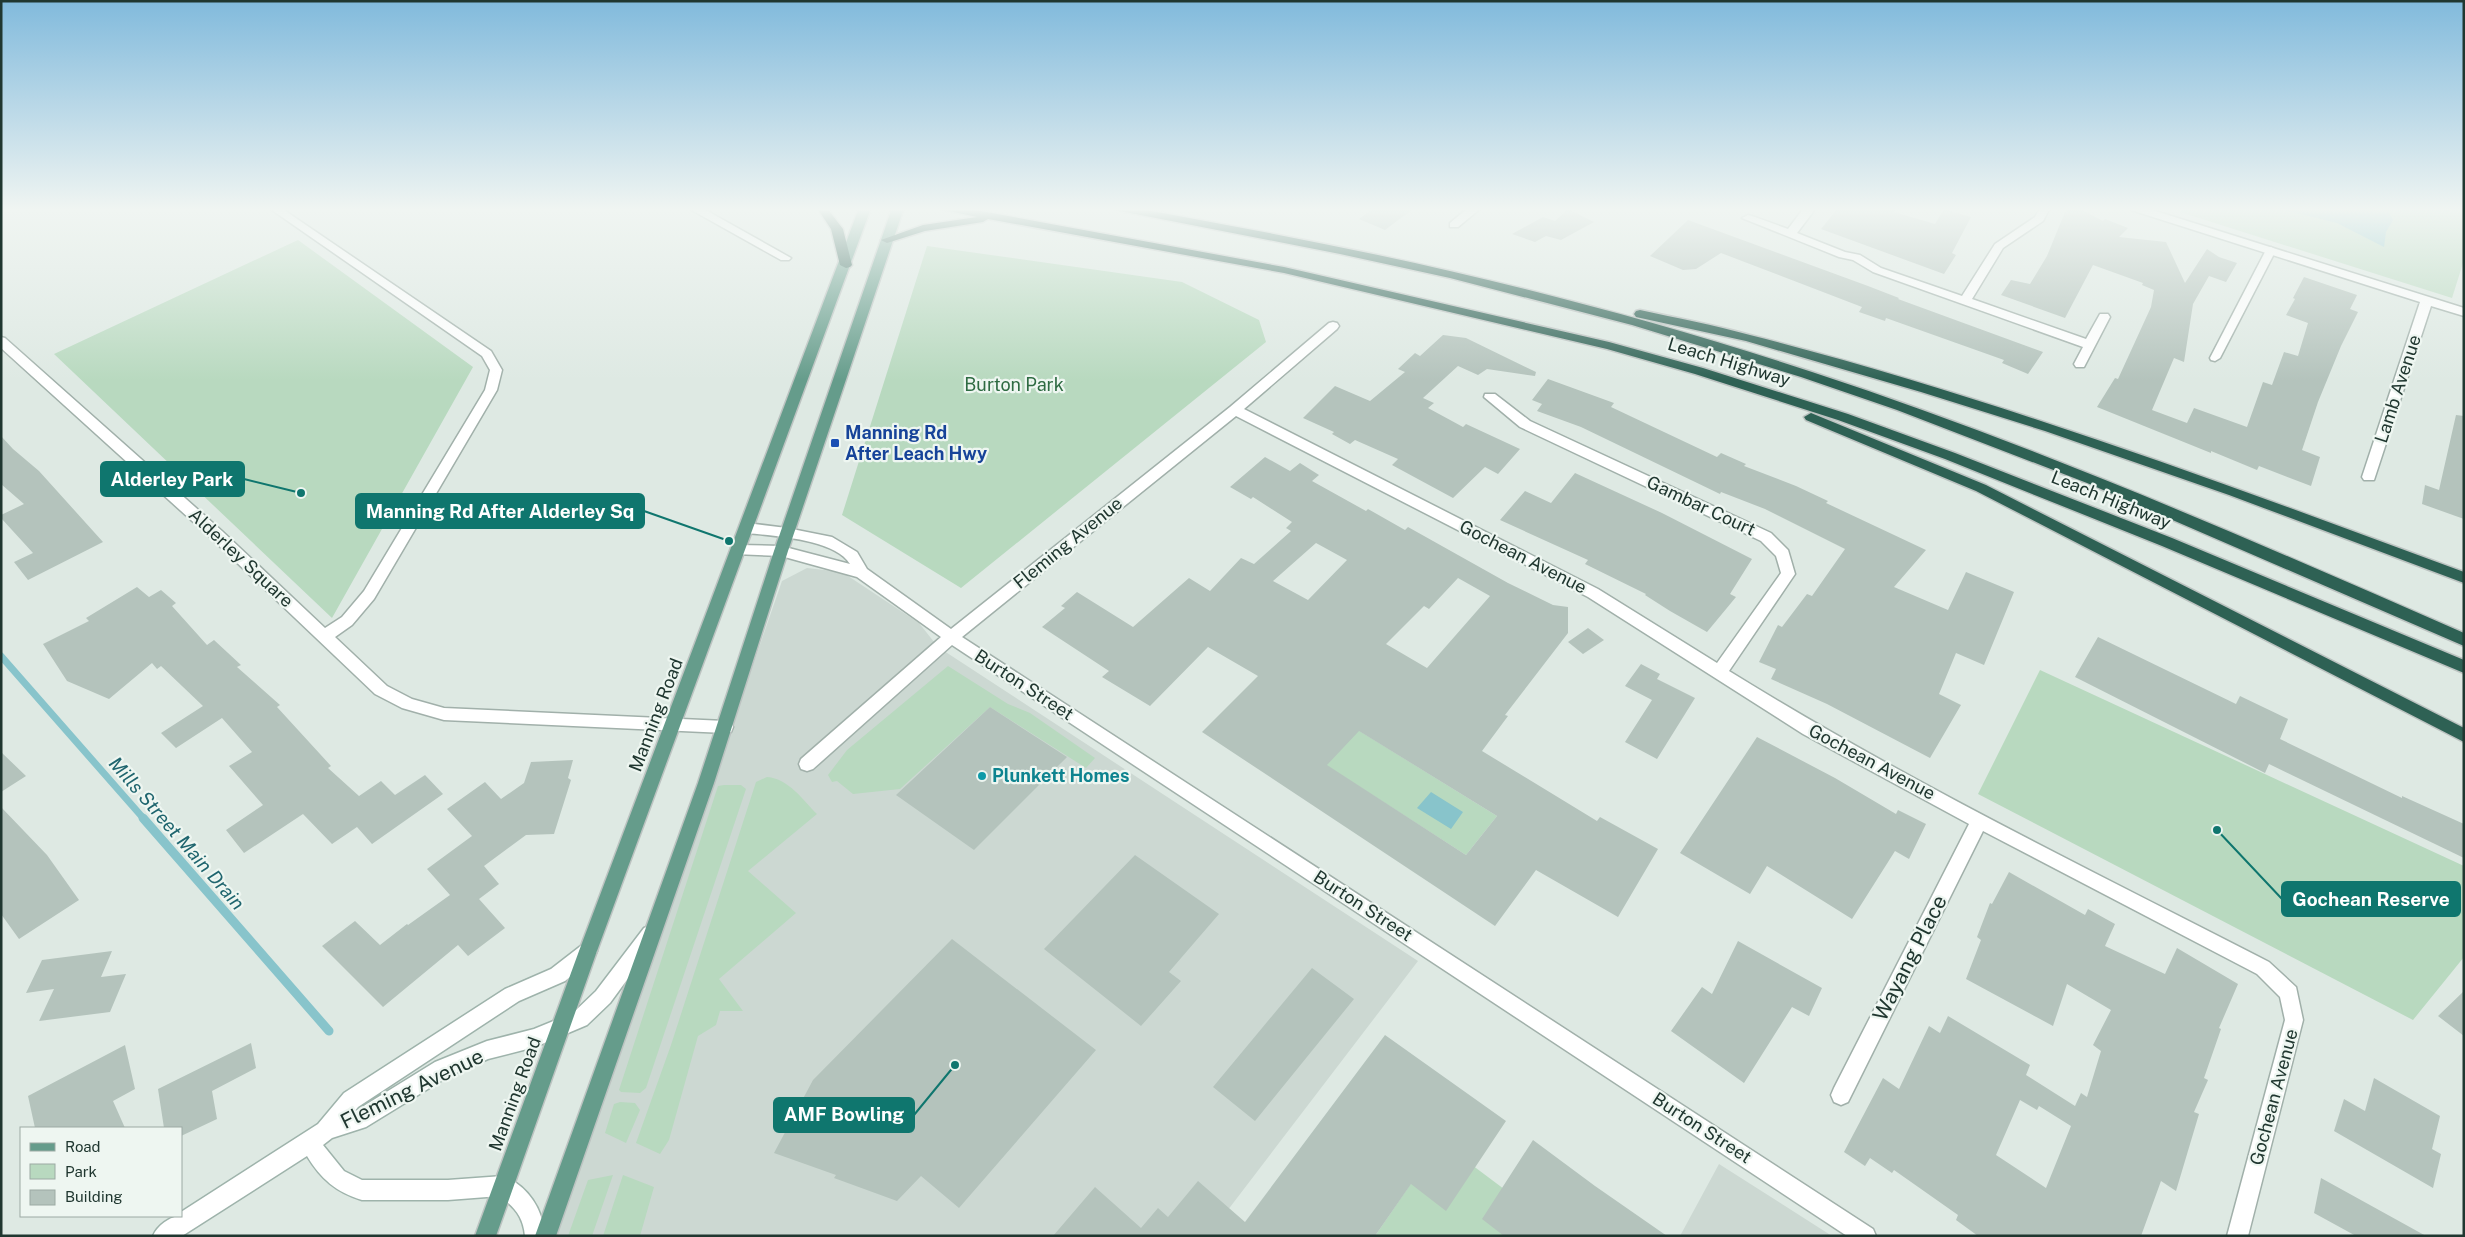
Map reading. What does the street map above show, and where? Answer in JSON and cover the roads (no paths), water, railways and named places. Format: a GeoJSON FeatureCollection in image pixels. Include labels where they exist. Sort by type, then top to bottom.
{"type":"FeatureCollection","features":[{"type":"Feature","properties":{"kind":"highway","name":"Leach Highway"},"geometry":{"type":"LineString","coordinates":[[1261,266],[1592,342],[1699,371],[1843,417],[1950,456],[2167,542],[2464,667]]}},
{"type":"Feature","properties":{"kind":"highway","name":"Leach Highway"},"geometry":{"type":"LineString","coordinates":[[1413,266],[1712,344],[1882,400],[2017,449],[2188,518],[2464,640]]}},
{"type":"Feature","properties":{"kind":"highway"},"geometry":{"type":"LineString","coordinates":[[1413,266],[1748,338],[1926,389],[2050,428],[2224,489],[2464,578]]}},
{"type":"Feature","properties":{"kind":"highway"},"geometry":{"type":"LineString","coordinates":[[1699,371],[1981,488],[2464,736]]}},
{"type":"Feature","properties":{"kind":"main road","name":"Manning Road"},"geometry":{"type":"LineString","coordinates":[[485,1236],[588,951],[845,266]]}},
{"type":"Feature","properties":{"kind":"main road"},"geometry":{"type":"LineString","coordinates":[[545,1236],[658,923],[725,727],[787,533],[878,266]]}},
{"type":"Feature","properties":{"kind":"street"},"geometry":{"type":"LineString","coordinates":[[325,636],[347,621],[369,595],[491,390],[496,370],[487,354],[358,266]]}},
{"type":"Feature","properties":{"kind":"street"},"geometry":{"type":"LineString","coordinates":[[1870,266],[1877,270],[2090,345]]}},
{"type":"Feature","properties":{"kind":"street"},"geometry":{"type":"LineString","coordinates":[[1965,301],[1987,266]]}},
{"type":"Feature","properties":{"kind":"street"},"geometry":{"type":"LineString","coordinates":[[2320,266],[2464,312]]}},
{"type":"Feature","properties":{"kind":"street","name":"Lamb Avenue"},"geometry":{"type":"LineString","coordinates":[[2369,477],[2427,300]]}},
{"type":"Feature","properties":{"kind":"street"},"geometry":{"type":"LineString","coordinates":[[2080,364],[2104,317]]}},
{"type":"Feature","properties":{"kind":"street","name":"Fleming Avenue"},"geometry":{"type":"LineString","coordinates":[[807,764],[951,637],[1235,410],[1333,326]]}},
{"type":"Feature","properties":{"kind":"street","name":"Alderley Square"},"geometry":{"type":"LineString","coordinates":[[1,341],[217,535],[381,690],[408,704],[444,714],[725,727]]}},
{"type":"Feature","properties":{"kind":"street","name":"Gambar Court"},"geometry":{"type":"LineString","coordinates":[[1490,397],[1525,424],[1766,537],[1783,554],[1788,574],[1719,673]]}},
{"type":"Feature","properties":{"kind":"street","name":"Gochean Avenue"},"geometry":{"type":"LineString","coordinates":[[1235,410],[1593,593],[1809,728],[1979,821],[2263,968],[2289,993],[2294,1020],[2237,1236]]}},
{"type":"Feature","properties":{"kind":"street","name":"Burton Street"},"geometry":{"type":"LineString","coordinates":[[747,528],[787,533],[826,542],[852,556],[862,573]]}},
{"type":"Feature","properties":{"kind":"street","name":"Burton Street"},"geometry":{"type":"LineString","coordinates":[[739,550],[781,551],[862,573],[951,637],[1866,1236]]}},
{"type":"Feature","properties":{"kind":"street","name":"Wayang Place"},"geometry":{"type":"LineString","coordinates":[[1841,1095],[1979,821]]}},
{"type":"Feature","properties":{"kind":"street","name":"Fleming Avenue"},"geometry":{"type":"LineString","coordinates":[[163,1236],[317,1136],[359,1120],[442,1069],[488,1050],[535,1038],[580,1019],[603,997],[658,923]]}},
{"type":"Feature","properties":{"kind":"street","name":"Fleming Avenue"},"geometry":{"type":"LineString","coordinates":[[317,1136],[351,1100],[512,995],[558,975],[588,951]]}},
{"type":"Feature","properties":{"kind":"street"},"geometry":{"type":"LineString","coordinates":[[317,1136],[328,1171],[349,1187],[362,1190],[448,1190],[503,1186],[527,1206],[534,1219],[534,1236]]}},
{"type":"Feature","properties":{"kind":"lane"},"geometry":{"type":"LineString","coordinates":[[2215,358],[2263,266]]}},
{"type":"Feature","properties":{"kind":"water"},"geometry":{"type":"Polygon","coordinates":[[[1431,792],[1463,812],[1451,829],[1417,808],[1431,792]]]}},
{"type":"Feature","properties":{"kind":"waterway","name":"Mills Street Main Drain"},"geometry":{"type":"LineString","coordinates":[[1,656],[144,819]]}},
{"type":"Feature","properties":{"kind":"waterway","name":"Mills Street Main Drain"},"geometry":{"type":"LineString","coordinates":[[143,818],[329,1031]]}},
{"type":"Feature","properties":{"kind":"place","name":"Manning Rd After Leach Hwy"},"geometry":{"type":"Point","coordinates":[835,443]}},
{"type":"Feature","properties":{"kind":"place","name":"Alderley Park"},"geometry":{"type":"Point","coordinates":[301,493]}},
{"type":"Feature","properties":{"kind":"place","name":"Manning Rd After Alderley Sq"},"geometry":{"type":"Point","coordinates":[729,541]}},
{"type":"Feature","properties":{"kind":"place","name":"Plunkett Homes"},"geometry":{"type":"Point","coordinates":[982,776]}},
{"type":"Feature","properties":{"kind":"place","name":"Gochean Reserve"},"geometry":{"type":"Point","coordinates":[2217,830]}},
{"type":"Feature","properties":{"kind":"place","name":"AMF Bowling"},"geometry":{"type":"Point","coordinates":[955,1065]}},
{"type":"Feature","properties":{"kind":"park label","name":"Burton Park"},"geometry":{"type":"Point","coordinates":[1014,385]}}]}
